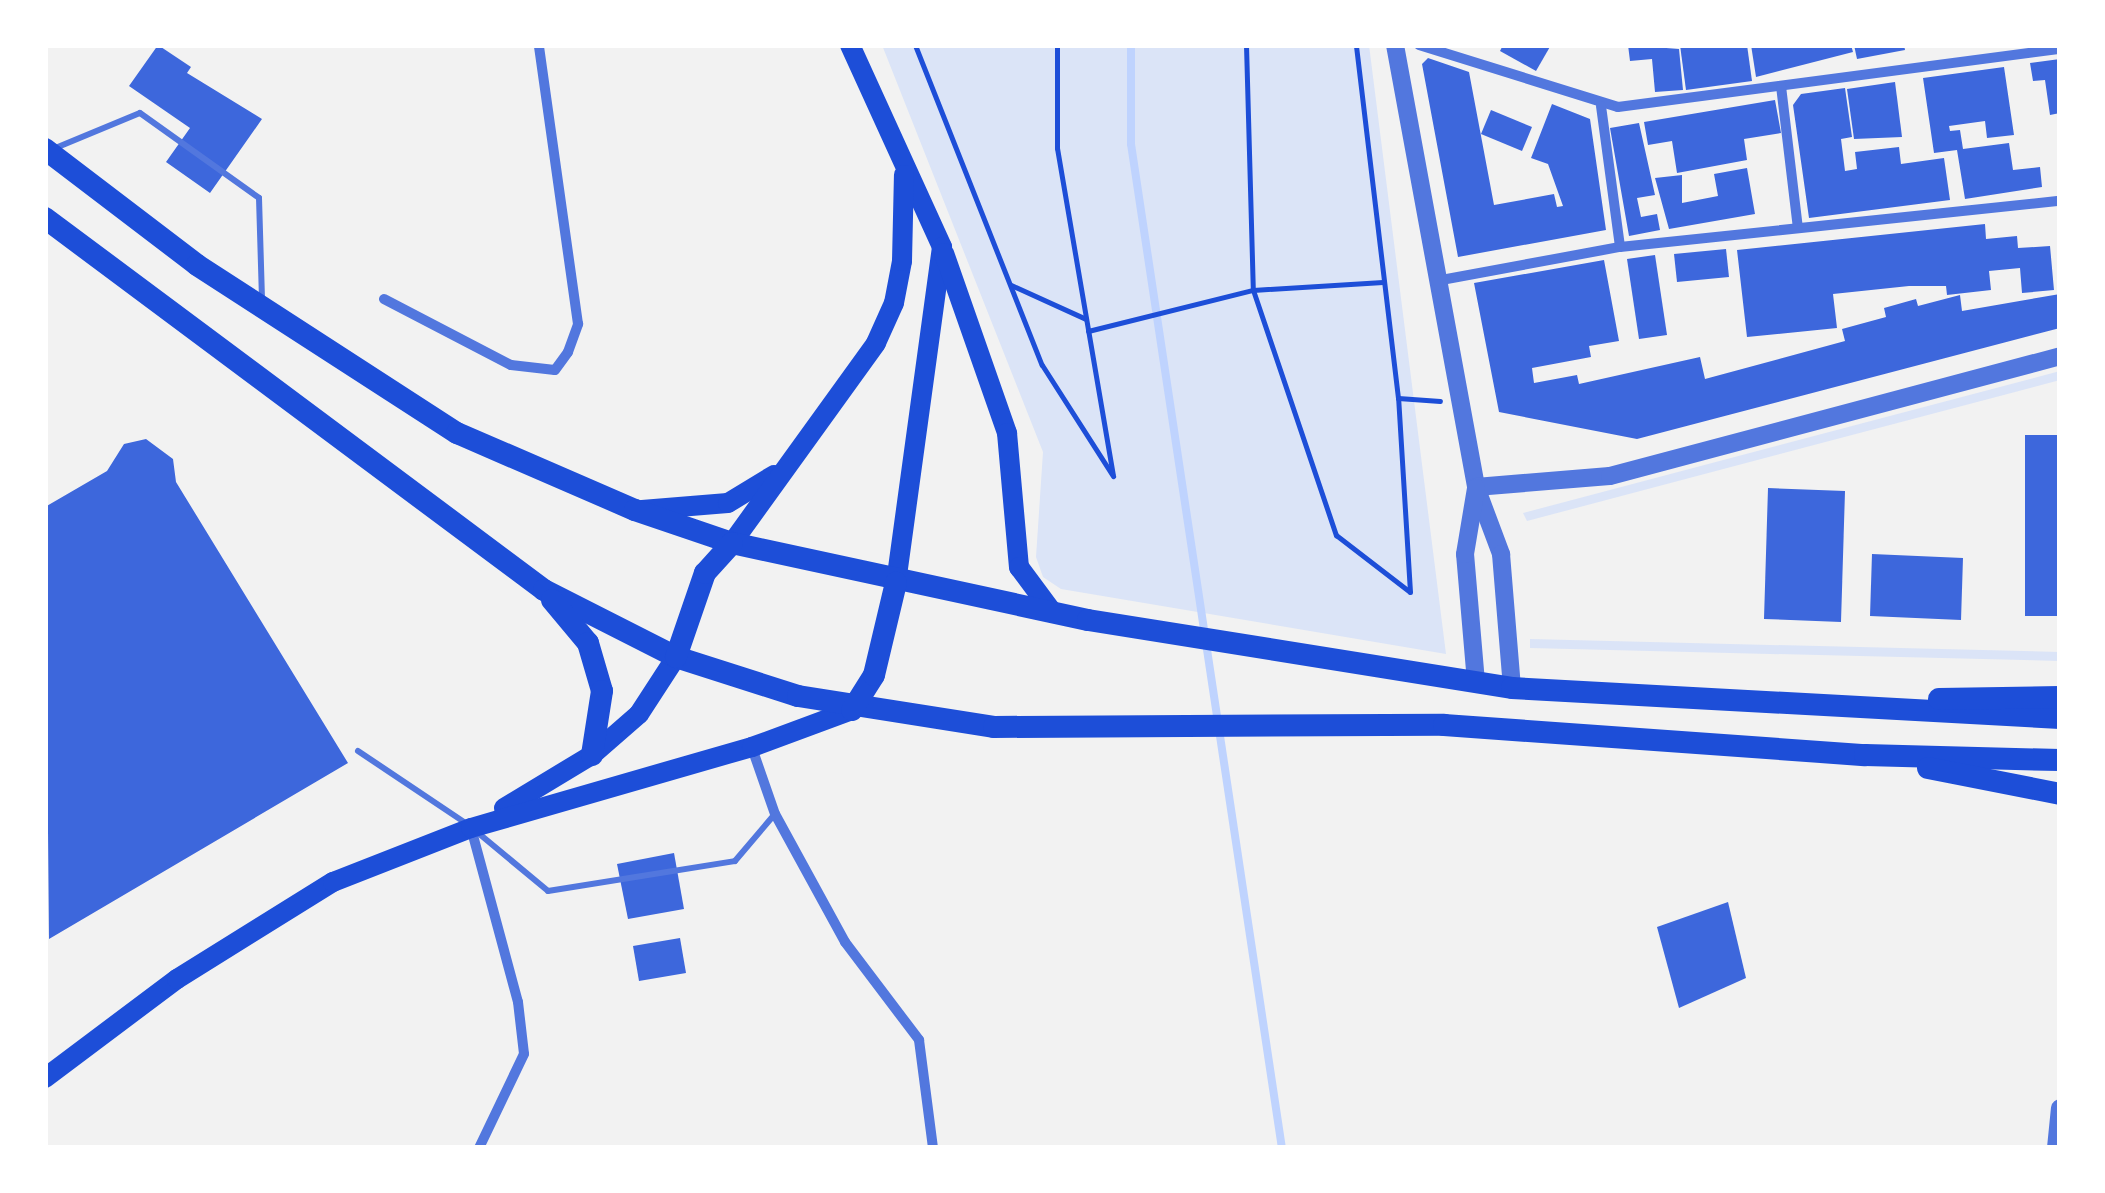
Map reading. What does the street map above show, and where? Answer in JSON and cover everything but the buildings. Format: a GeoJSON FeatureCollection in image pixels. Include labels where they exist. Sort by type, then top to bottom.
{"type":"FeatureCollection","features":[{"type":"Feature","properties":{"kind":"highway"},"geometry":{"type":"LineString","coordinates":[[47,150],[262,306],[457,433],[635,510],[732,543],[896,583],[1088,620],[1512,688],[2060,718]]}},
{"type":"Feature","properties":{"kind":"highway"},"geometry":{"type":"LineString","coordinates":[[45,218],[544,590],[676,658],[852,710],[1083,730],[1444,725],[1866,756],[2060,760]]}},
{"type":"Feature","properties":{"kind":"highway"},"geometry":{"type":"LineString","coordinates":[[676,658],[705,573],[732,543]]}},
{"type":"Feature","properties":{"kind":"highway"},"geometry":{"type":"LineString","coordinates":[[852,710],[884,647],[896,583]]}},
{"type":"Feature","properties":{"kind":"highway"},"geometry":{"type":"LineString","coordinates":[[544,590],[588,643],[602,691],[592,755]]}},
{"type":"Feature","properties":{"kind":"highway"},"geometry":{"type":"LineString","coordinates":[[1757,704],[2060,697]]}},
{"type":"Feature","properties":{"kind":"highway"},"geometry":{"type":"LineString","coordinates":[[1866,756],[2060,794]]}},
{"type":"Feature","properties":{"kind":"main road"},"geometry":{"type":"LineString","coordinates":[[850,45],[942,247],[1007,433],[1019,567],[1053,613]]}},
{"type":"Feature","properties":{"kind":"main road"},"geometry":{"type":"LineString","coordinates":[[732,543],[865,359],[894,303],[905,221],[903,163]]}},
{"type":"Feature","properties":{"kind":"main road"},"geometry":{"type":"LineString","coordinates":[[896,583],[942,247]]}},
{"type":"Feature","properties":{"kind":"main road"},"geometry":{"type":"LineString","coordinates":[[635,510],[728,503],[784,468]]}},
{"type":"Feature","properties":{"kind":"main road"},"geometry":{"type":"LineString","coordinates":[[471,828],[592,755],[639,714],[676,658]]}},
{"type":"Feature","properties":{"kind":"main road"},"geometry":{"type":"LineString","coordinates":[[45,1078],[103,1030],[246,932],[333,882],[471,828],[752,747],[852,710]]}},
{"type":"Feature","properties":{"kind":"street"},"geometry":{"type":"LineString","coordinates":[[384,299],[511,365],[555,370],[568,352],[578,324],[538,45]]}},
{"type":"Feature","properties":{"kind":"street"},"geometry":{"type":"LineString","coordinates":[[1395,45],[1476,487],[1501,554],[1512,688]]}},
{"type":"Feature","properties":{"kind":"street"},"geometry":{"type":"LineString","coordinates":[[1419,45],[1602,106],[2060,49]]}},
{"type":"Feature","properties":{"kind":"street"},"geometry":{"type":"LineString","coordinates":[[1781,86],[1798,228]]}},
{"type":"Feature","properties":{"kind":"street"},"geometry":{"type":"LineString","coordinates":[[1602,106],[1620,247]]}},
{"type":"Feature","properties":{"kind":"street"},"geometry":{"type":"LineString","coordinates":[[1436,281],[1620,247],[2060,201]]}},
{"type":"Feature","properties":{"kind":"street"},"geometry":{"type":"LineString","coordinates":[[1476,487],[1610,476],[2060,356]]}},
{"type":"Feature","properties":{"kind":"street"},"geometry":{"type":"LineString","coordinates":[[1476,487],[1465,554],[1476,682]]}},
{"type":"Feature","properties":{"kind":"street"},"geometry":{"type":"LineString","coordinates":[[752,747],[775,814],[845,942],[919,1040],[933,1148]]}},
{"type":"Feature","properties":{"kind":"street"},"geometry":{"type":"LineString","coordinates":[[471,828],[518,1002],[524,1054],[479,1148]]}},
{"type":"Feature","properties":{"kind":"street"},"geometry":{"type":"LineString","coordinates":[[2056,1148],[2060,1108]]}},
{"type":"Feature","properties":{"kind":"lane"},"geometry":{"type":"LineString","coordinates":[[47,150],[140,113],[259,198],[262,306]]}},
{"type":"Feature","properties":{"kind":"lane"},"geometry":{"type":"LineString","coordinates":[[358,752],[471,828],[548,891],[736,861],[775,814]]}},
{"type":"Feature","properties":{"kind":"path"},"geometry":{"type":"LineString","coordinates":[[915,45],[1042,365],[1114,476],[1056,148],[1057,45]]}},
{"type":"Feature","properties":{"kind":"path"},"geometry":{"type":"LineString","coordinates":[[1246,45],[1252,290],[1336,535],[1410,592],[1398,398],[1356,45]]}},
{"type":"Feature","properties":{"kind":"path"},"geometry":{"type":"LineString","coordinates":[[1088,331],[1252,290],[1384,282]]}},
{"type":"Feature","properties":{"kind":"path"},"geometry":{"type":"LineString","coordinates":[[1011,285],[1086,319]]}},
{"type":"Feature","properties":{"kind":"path"},"geometry":{"type":"LineString","coordinates":[[1398,398],[1460,403]]}},
{"type":"Feature","properties":{"kind":"shaded area"},"geometry":{"type":"Polygon","coordinates":[[[882,45],[1369,45],[1446,654],[1061,589],[1043,577],[1036,557],[1043,452],[882,45]]]}},
{"type":"Feature","properties":{"kind":"shaded area"},"geometry":{"type":"Polygon","coordinates":[[[2060,371],[2060,380],[1527,521],[1523,513],[2060,371]]]}},
{"type":"Feature","properties":{"kind":"shaded area"},"geometry":{"type":"Polygon","coordinates":[[[1530,639],[2060,652],[2060,661],[1530,648],[1530,639]]]}},
{"type":"Feature","properties":{"kind":"waterway"},"geometry":{"type":"LineString","coordinates":[[1131,45],[1131,144],[1282,1148]]}}]}
